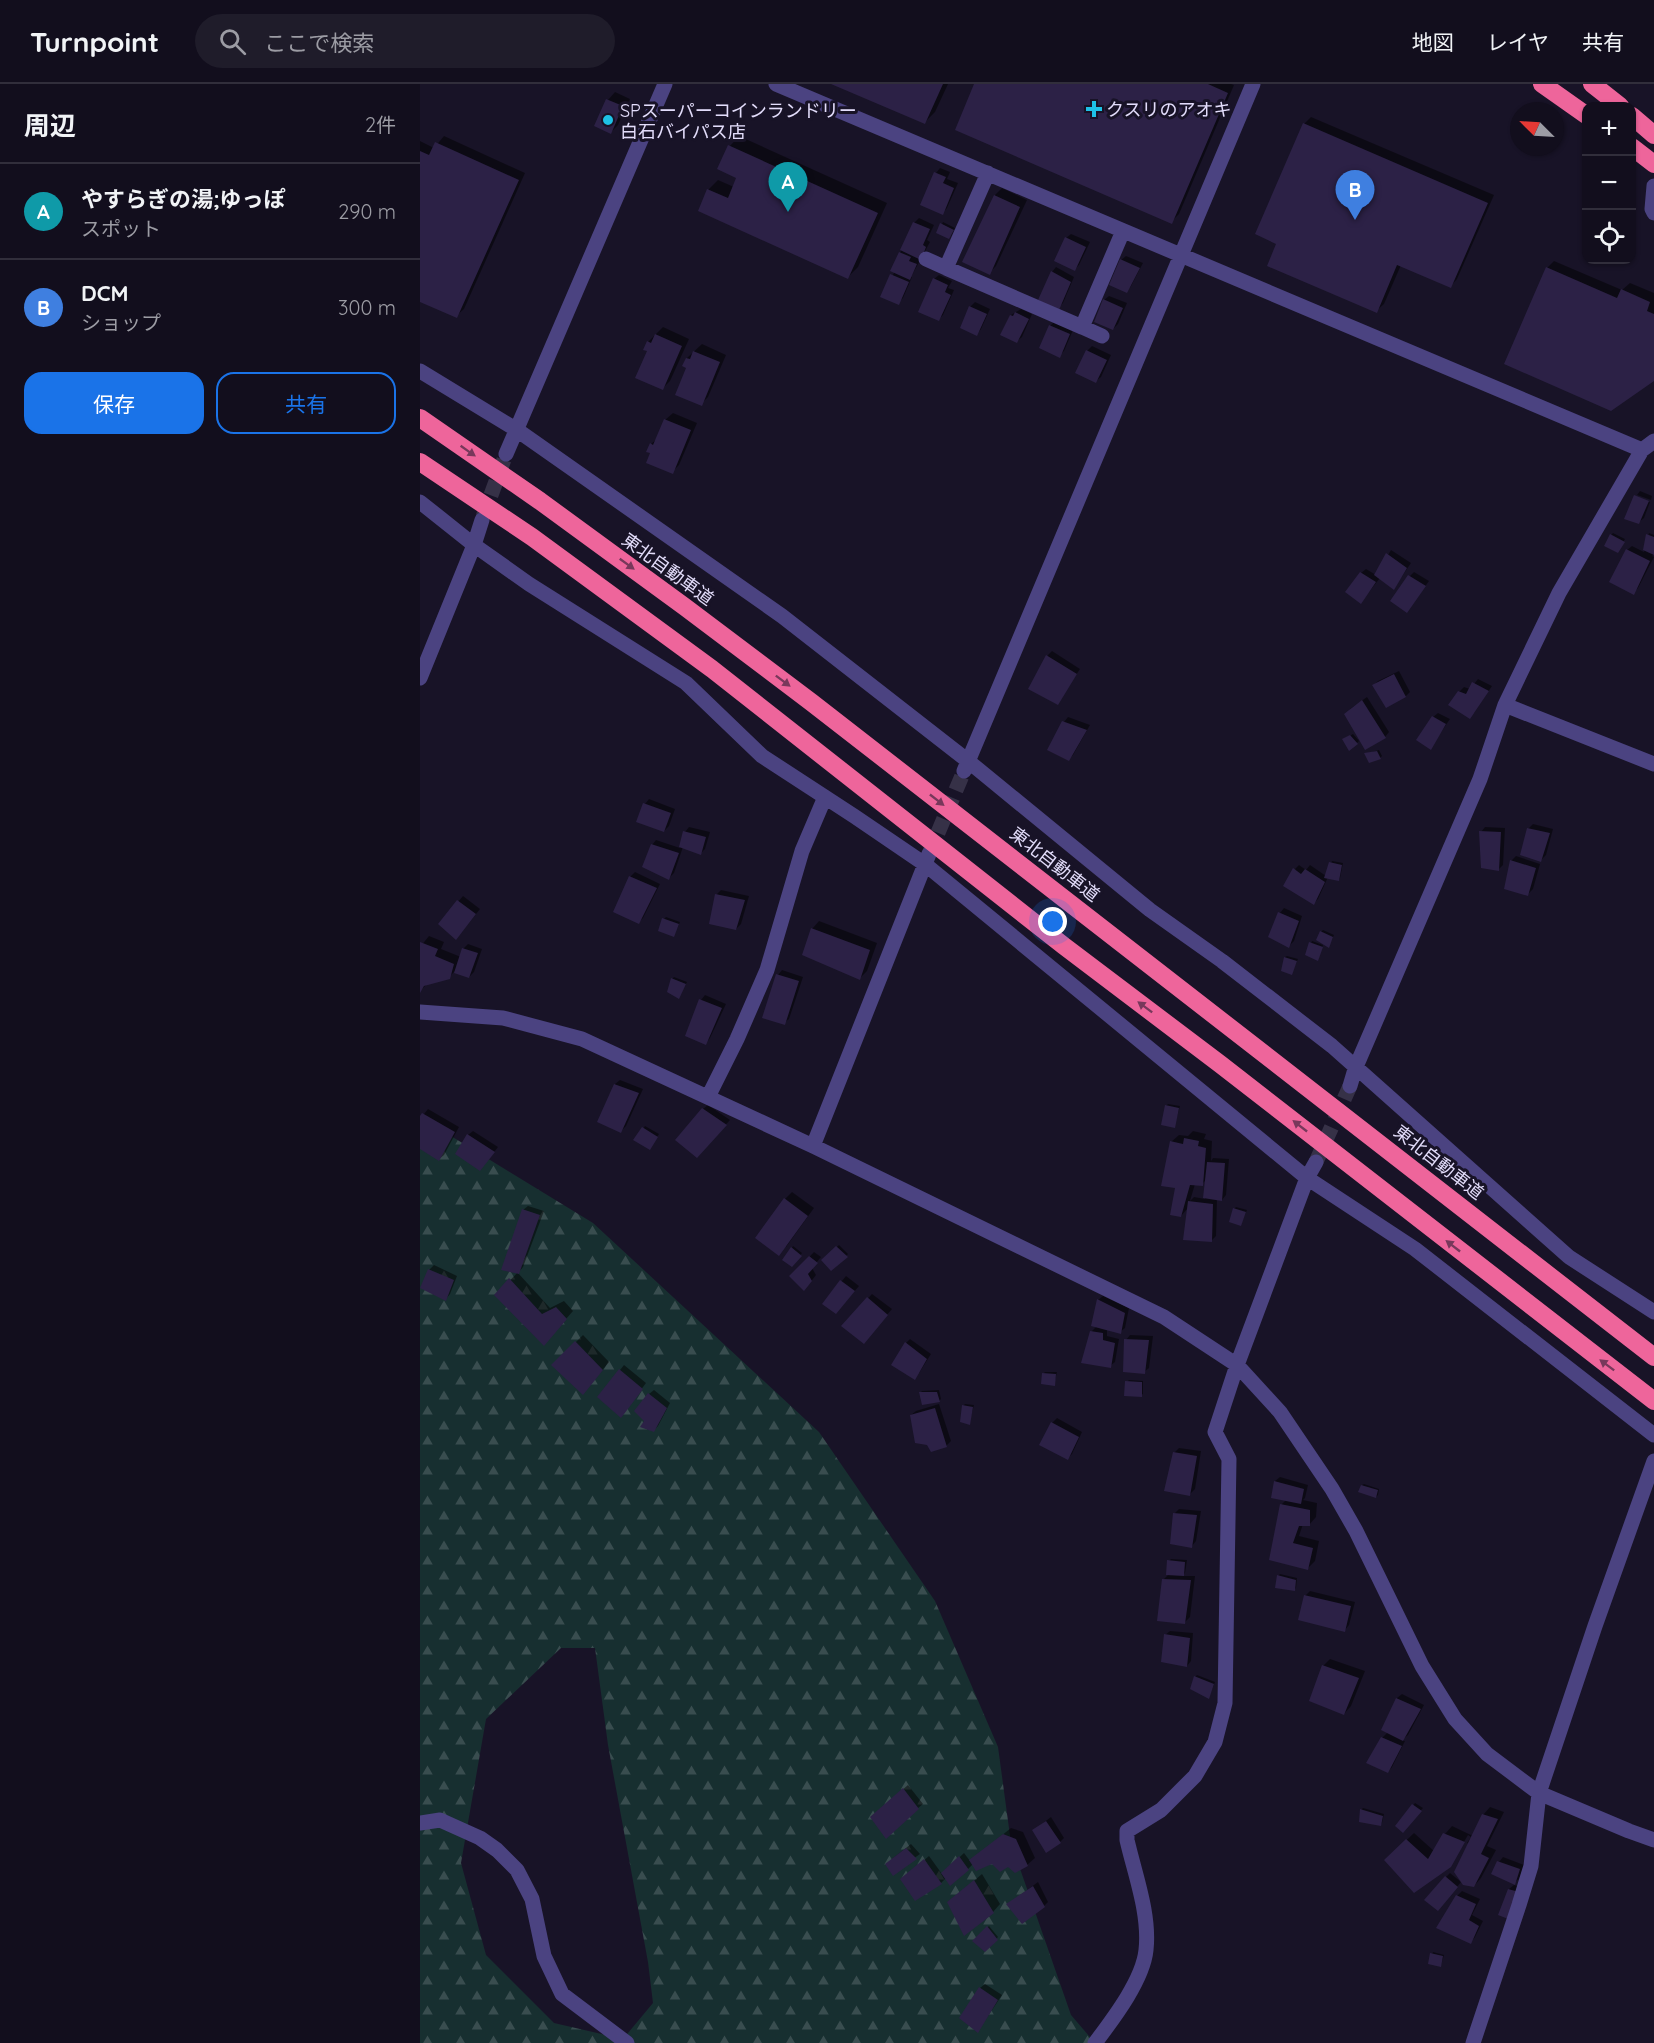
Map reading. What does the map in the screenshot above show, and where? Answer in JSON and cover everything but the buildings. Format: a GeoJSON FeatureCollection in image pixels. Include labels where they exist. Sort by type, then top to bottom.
{"type":"FeatureCollection","features":[{"type":"Feature","properties":{"kind":"highway"},"geometry":{"type":"LineString","coordinates":[[1542,84],[1582,112]]}},
{"type":"Feature","properties":{"kind":"highway"},"geometry":{"type":"LineString","coordinates":[[1592,84],[1615,102]]}},
{"type":"Feature","properties":{"kind":"highway"},"geometry":{"type":"LineString","coordinates":[[1636,119],[1654,135]]}},
{"type":"Feature","properties":{"kind":"highway"},"geometry":{"type":"LineString","coordinates":[[1636,150],[1654,164]]}},
{"type":"Feature","properties":{"kind":"highway","name":"東北自動車道"},"geometry":{"type":"LineString","coordinates":[[420,418],[589,536],[811,702],[1654,1357]]}},
{"type":"Feature","properties":{"kind":"highway"},"geometry":{"type":"LineString","coordinates":[[420,462],[532,537],[712,669],[1064,946],[1220,1064],[1654,1401]]}},
{"type":"Feature","properties":{"kind":"street"},"geometry":{"type":"LineString","coordinates":[[506,454],[665,84]]}},
{"type":"Feature","properties":{"kind":"street"},"geometry":{"type":"LineString","coordinates":[[776,84],[1182,256],[1648,446],[1559,593],[1505,705],[1480,778],[1355,1068],[1350,1086]]}},
{"type":"Feature","properties":{"kind":"street"},"geometry":{"type":"LineString","coordinates":[[966,766],[1253,84]]}},
{"type":"Feature","properties":{"kind":"street"},"geometry":{"type":"LineString","coordinates":[[946,268],[988,174]]}},
{"type":"Feature","properties":{"kind":"street"},"geometry":{"type":"LineString","coordinates":[[1654,186],[1652,209],[1654,213]]}},
{"type":"Feature","properties":{"kind":"street"},"geometry":{"type":"LineString","coordinates":[[1082,327],[1123,231]]}},
{"type":"Feature","properties":{"kind":"street"},"geometry":{"type":"LineString","coordinates":[[926,259],[1102,336]]}},
{"type":"Feature","properties":{"kind":"street"},"geometry":{"type":"LineString","coordinates":[[420,371],[516,430],[782,616],[966,766],[1150,910],[1222,961],[1332,1046],[1569,1257],[1654,1312]]}},
{"type":"Feature","properties":{"kind":"street"},"geometry":{"type":"LineString","coordinates":[[420,502],[474,545],[529,584],[686,683],[762,756],[927,860],[1306,1178],[1415,1249],[1654,1434]]}},
{"type":"Feature","properties":{"kind":"street"},"geometry":{"type":"LineString","coordinates":[[420,678],[474,545],[482,519]]}},
{"type":"Feature","properties":{"kind":"street"},"geometry":{"type":"LineString","coordinates":[[1505,705],[1654,764]]}},
{"type":"Feature","properties":{"kind":"street"},"geometry":{"type":"LineString","coordinates":[[708,1097],[737,1039],[767,970],[802,851],[825,797]]}},
{"type":"Feature","properties":{"kind":"street"},"geometry":{"type":"LineString","coordinates":[[813,1146],[927,860]]}},
{"type":"Feature","properties":{"kind":"street"},"geometry":{"type":"LineString","coordinates":[[420,1012],[503,1018],[582,1039],[813,1146],[1164,1317],[1237,1365],[1280,1412],[1332,1490],[1356,1531],[1422,1666],[1455,1719],[1487,1754],[1539,1793],[1629,1831],[1654,1839]]}},
{"type":"Feature","properties":{"kind":"street"},"geometry":{"type":"LineString","coordinates":[[1095,2043],[1119,2013],[1136,1980],[1146,1951],[1145,1920],[1126,1840],[1127,1831],[1161,1810],[1195,1776],[1215,1742],[1225,1703],[1229,1459],[1215,1432],[1237,1365],[1306,1178],[1316,1162]]}},
{"type":"Feature","properties":{"kind":"street"},"geometry":{"type":"LineString","coordinates":[[1473,2043],[1531,1866],[1539,1793],[1654,1461]]}},
{"type":"Feature","properties":{"kind":"street"},"geometry":{"type":"LineString","coordinates":[[420,1823],[440,1820],[480,1838],[497,1850],[517,1870],[532,1899],[544,1956],[562,1994],[627,2043]]}},
{"type":"Feature","properties":{"kind":"green space"},"geometry":{"type":"Polygon","coordinates":[[[420,1117],[593,1223],[819,1432],[935,1601],[998,1747],[1011,1843],[1071,2015],[1095,2043],[420,2043],[420,1117]],[[561,1648],[486,1719],[461,1863],[486,1955],[554,2023],[623,2039],[653,2003],[648,1962],[608,1745],[595,1648],[561,1648]]]}},
{"type":"Feature","properties":{"kind":"tunnel"},"geometry":{"type":"LineString","coordinates":[[483,517],[506,454]]}},
{"type":"Feature","properties":{"kind":"tunnel"},"geometry":{"type":"LineString","coordinates":[[929,854],[964,771]]}},
{"type":"Feature","properties":{"kind":"tunnel"},"geometry":{"type":"LineString","coordinates":[[1316,1162],[1350,1086]]}},
{"type":"Feature","properties":{"kind":"place","name":"クスリのアオキ"},"geometry":{"type":"Point","coordinates":[1094,109]}},
{"type":"Feature","properties":{"kind":"place","name":"SPスーパーコインランドリー 白石バイパス店"},"geometry":{"type":"Point","coordinates":[608,120]}},
{"type":"Feature","properties":{"kind":"place","name":"やすらぎの湯;ゆっぽ"},"geometry":{"type":"Point","coordinates":[788,212]}},
{"type":"Feature","properties":{"kind":"place","name":"DCM"},"geometry":{"type":"Point","coordinates":[1355,220]}}]}
